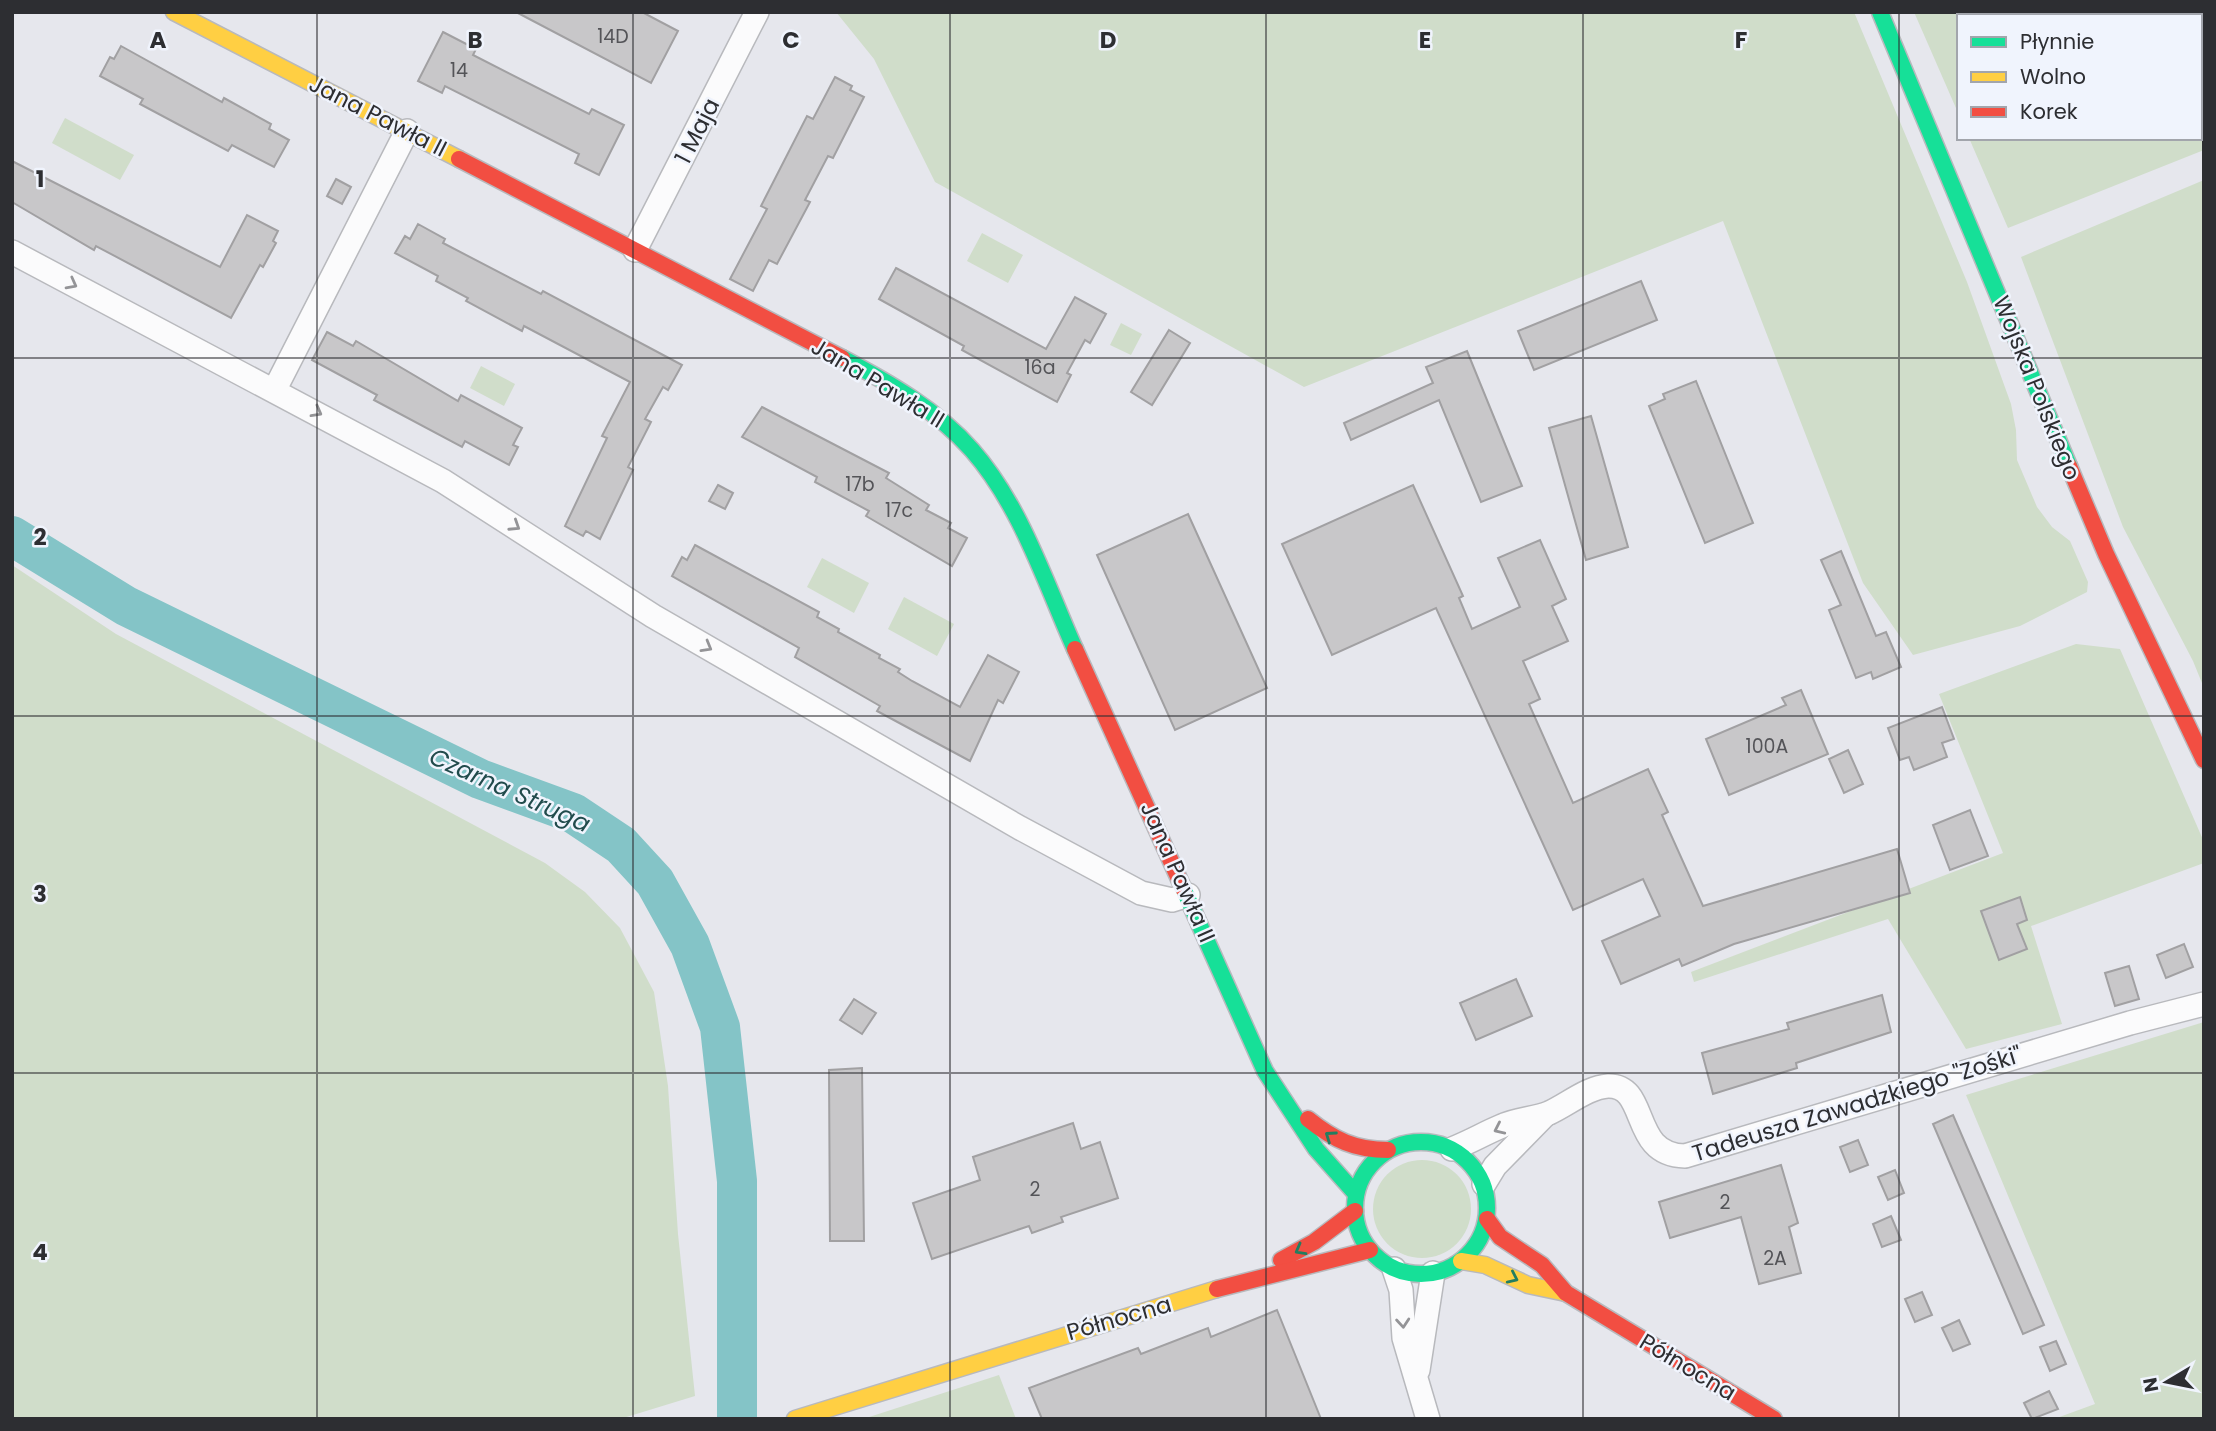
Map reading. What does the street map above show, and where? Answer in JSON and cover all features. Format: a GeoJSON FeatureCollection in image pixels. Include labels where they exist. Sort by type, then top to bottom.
{"type":"FeatureCollection","features":[{"type":"Feature","properties":{"kind":"street","name":"Jana Pawła II"},"geometry":{"type":"LineString","coordinates":[[174,12],[861,368],[904,394],[965,439],[992,471],[1007,498],[1265,1070],[1355,1203]]}},
{"type":"Feature","properties":{"kind":"street","name":"1 Maja"},"geometry":{"type":"LineString","coordinates":[[635,250],[757,12]]}},
{"type":"Feature","properties":{"kind":"street","name":"Wojska Polskiego"},"geometry":{"type":"LineString","coordinates":[[1880,12],[2106,554],[2204,760]]}},
{"type":"Feature","properties":{"kind":"street"},"geometry":{"type":"LineString","coordinates":[[275,389],[407,131]]}},
{"type":"Feature","properties":{"kind":"street"},"geometry":{"type":"LineString","coordinates":[[12,252],[275,389],[443,481],[653,616],[1020,828],[1141,893],[1172,900],[1188,895]]}},
{"type":"Feature","properties":{"kind":"street","name":"Tadeusza Zawadzkiego \"Zośki\""},"geometry":{"type":"LineString","coordinates":[[1547,1113],[1594,1090],[1607,1086],[1618,1088],[1633,1099],[1652,1143],[1663,1153],[1685,1156],[2204,1003]]}},
{"type":"Feature","properties":{"kind":"street","name":"Jana Pawła II"},"geometry":{"type":"LineString","coordinates":[[1283,1098],[1343,1145],[1363,1151],[1388,1150]]}},
{"type":"Feature","properties":{"kind":"street"},"geometry":{"type":"LineString","coordinates":[[1452,1149],[1478,1140],[1502,1126],[1547,1113]]}},
{"type":"Feature","properties":{"kind":"street"},"geometry":{"type":"LineString","coordinates":[[1484,1184],[1504,1155],[1547,1113]]}},
{"type":"Feature","properties":{"kind":"street"},"geometry":{"type":"LineString","coordinates":[[1409,1142],[1431,1142],[1452,1149],[1466,1157],[1484,1184],[1487,1219],[1473,1250],[1461,1261],[1433,1273],[1420,1275],[1394,1269],[1370,1250],[1357,1225],[1355,1203],[1362,1177],[1373,1162],[1388,1150],[1409,1142]]}},
{"type":"Feature","properties":{"kind":"street"},"geometry":{"type":"LineString","coordinates":[[1240,1283],[1314,1242],[1355,1203]]}},
{"type":"Feature","properties":{"kind":"street"},"geometry":{"type":"LineString","coordinates":[[1487,1219],[1500,1237],[1542,1265],[1566,1293]]}},
{"type":"Feature","properties":{"kind":"street"},"geometry":{"type":"LineString","coordinates":[[1240,1283],[1370,1250]]}},
{"type":"Feature","properties":{"kind":"street"},"geometry":{"type":"LineString","coordinates":[[1461,1261],[1485,1265],[1528,1285],[1566,1293]]}},
{"type":"Feature","properties":{"kind":"street"},"geometry":{"type":"LineString","coordinates":[[1394,1269],[1401,1290],[1405,1338],[1428,1419]]}},
{"type":"Feature","properties":{"kind":"street"},"geometry":{"type":"LineString","coordinates":[[1418,1377],[1433,1273]]}},
{"type":"Feature","properties":{"kind":"street","name":"Północna"},"geometry":{"type":"LineString","coordinates":[[795,1419],[998,1354],[1240,1283]]}},
{"type":"Feature","properties":{"kind":"street","name":"Północna"},"geometry":{"type":"LineString","coordinates":[[1566,1293],[1774,1419]]}},
{"type":"Feature","properties":{"kind":"green space"},"geometry":{"type":"Polygon","coordinates":[[[836,12],[1854,12],[1967,282],[2011,404],[2016,430],[2017,460],[2037,507],[2052,527],[2070,541],[2088,582],[2087,592],[2020,626],[1913,655],[1863,583],[1723,221],[1304,387],[935,182],[874,59],[836,12]]]}},
{"type":"Feature","properties":{"kind":"green space"},"geometry":{"type":"Polygon","coordinates":[[[1914,12],[2204,12],[2204,150],[2008,228],[1970,140],[2202,140],[2202,14],[1957,14],[1957,110],[1914,12]]]}},
{"type":"Feature","properties":{"kind":"green space"},"geometry":{"type":"Polygon","coordinates":[[[65,118],[134,155],[120,180],[52,143],[65,118]]]}},
{"type":"Feature","properties":{"kind":"green space"},"geometry":{"type":"Polygon","coordinates":[[[2204,180],[2204,688],[2193,661],[2123,527],[2021,257],[2204,180]]]}},
{"type":"Feature","properties":{"kind":"green space"},"geometry":{"type":"Polygon","coordinates":[[[982,233],[1023,255],[1008,283],[967,261],[982,233]]]}},
{"type":"Feature","properties":{"kind":"green space"},"geometry":{"type":"Polygon","coordinates":[[[1121,323],[1142,334],[1131,355],[1110,345],[1121,323]]]}},
{"type":"Feature","properties":{"kind":"green space"},"geometry":{"type":"Polygon","coordinates":[[[481,366],[515,384],[504,406],[470,388],[481,366]]]}},
{"type":"Feature","properties":{"kind":"green space"},"geometry":{"type":"Polygon","coordinates":[[[822,558],[869,583],[854,613],[807,587],[822,558]]]}},
{"type":"Feature","properties":{"kind":"green space"},"geometry":{"type":"Polygon","coordinates":[[[12,565],[116,634],[545,863],[585,892],[620,928],[654,992],[668,1086],[678,1234],[695,1396],[620,1419],[12,1419],[12,565]]]}},
{"type":"Feature","properties":{"kind":"green space"},"geometry":{"type":"Polygon","coordinates":[[[904,597],[954,624],[937,656],[888,629],[904,597]]]}},
{"type":"Feature","properties":{"kind":"green space"},"geometry":{"type":"Polygon","coordinates":[[[2076,644],[2120,649],[2204,842],[2204,863],[2031,926],[2062,1024],[1966,1049],[1888,919],[1694,982],[1691,972],[2003,853],[1939,694],[2076,644]]]}},
{"type":"Feature","properties":{"kind":"green space"},"geometry":{"type":"Polygon","coordinates":[[[2204,1022],[2204,1419],[2054,1419],[2095,1404],[1966,1095],[2204,1022]]]}},
{"type":"Feature","properties":{"kind":"green space"},"geometry":{"type":"Polygon","coordinates":[[[1422,1160],[1441,1164],[1456,1175],[1467,1190],[1471,1209],[1467,1228],[1456,1243],[1441,1254],[1422,1258],[1403,1254],[1388,1243],[1377,1228],[1373,1209],[1377,1190],[1388,1175],[1403,1164],[1422,1160]]]}},
{"type":"Feature","properties":{"kind":"green space"},"geometry":{"type":"Polygon","coordinates":[[[999,1375],[1016,1419],[863,1419],[999,1375]]]}},
{"type":"Feature","properties":{"kind":"building"},"geometry":{"type":"Polygon","coordinates":[[[516,12],[642,12],[678,31],[651,83],[516,12]]]}},
{"type":"Feature","properties":{"kind":"building"},"geometry":{"type":"Polygon","coordinates":[[[443,32],[476,49],[473,55],[589,114],[592,109],[624,125],[599,175],[575,163],[579,154],[445,86],[442,93],[418,81],[443,32]]]}},
{"type":"Feature","properties":{"kind":"building"},"geometry":{"type":"Polygon","coordinates":[[[121,46],[222,102],[224,98],[271,124],[269,129],[289,140],[274,167],[232,145],[228,151],[140,104],[143,99],[100,76],[110,57],[114,59],[121,46]]]}},
{"type":"Feature","properties":{"kind":"building"},"geometry":{"type":"Polygon","coordinates":[[[835,77],[852,86],[850,90],[864,97],[833,158],[828,156],[805,200],[810,202],[777,264],[769,260],[753,291],[730,279],[767,209],[761,206],[807,116],[813,119],[835,77]]]}},
{"type":"Feature","properties":{"kind":"building"},"geometry":{"type":"Polygon","coordinates":[[[12,161],[220,267],[247,215],[278,231],[273,241],[276,243],[263,267],[260,265],[231,318],[96,246],[94,250],[12,202],[12,161]]]}},
{"type":"Feature","properties":{"kind":"building"},"geometry":{"type":"Polygon","coordinates":[[[336,179],[351,187],[342,204],[327,196],[336,179]]]}},
{"type":"Feature","properties":{"kind":"building"},"geometry":{"type":"Polygon","coordinates":[[[418,224],[445,239],[443,243],[541,294],[543,291],[682,365],[668,390],[663,387],[645,419],[651,422],[628,467],[633,470],[600,539],[586,531],[583,536],[565,526],[607,438],[602,436],[630,382],[524,326],[522,331],[466,301],[468,298],[436,281],[438,276],[395,253],[405,236],[410,239],[418,224]]]}},
{"type":"Feature","properties":{"kind":"building"},"geometry":{"type":"Polygon","coordinates":[[[896,268],[1046,349],[1075,297],[1106,314],[1090,343],[1085,340],[1067,373],[1071,375],[1057,402],[962,350],[964,346],[879,299],[896,268]]]}},
{"type":"Feature","properties":{"kind":"building"},"geometry":{"type":"Polygon","coordinates":[[[1641,281],[1657,320],[1534,370],[1518,331],[1641,281]]]}},
{"type":"Feature","properties":{"kind":"building"},"geometry":{"type":"Polygon","coordinates":[[[1169,330],[1190,343],[1152,405],[1131,392],[1169,330]]]}},
{"type":"Feature","properties":{"kind":"building"},"geometry":{"type":"Polygon","coordinates":[[[327,332],[353,346],[356,341],[458,401],[461,395],[522,428],[513,445],[518,447],[509,465],[465,441],[462,447],[374,400],[377,395],[312,360],[327,332]]]}},
{"type":"Feature","properties":{"kind":"building"},"geometry":{"type":"Polygon","coordinates":[[[1467,351],[1522,486],[1481,502],[1439,400],[1351,440],[1344,423],[1433,383],[1426,367],[1467,351]]]}},
{"type":"Feature","properties":{"kind":"building"},"geometry":{"type":"Polygon","coordinates":[[[1696,381],[1753,523],[1705,543],[1649,406],[1665,399],[1663,394],[1696,381]]]}},
{"type":"Feature","properties":{"kind":"building"},"geometry":{"type":"Polygon","coordinates":[[[762,407],[889,473],[886,478],[929,505],[926,510],[951,523],[948,528],[967,538],[952,566],[866,516],[869,511],[815,482],[817,477],[742,437],[762,407]]]}},
{"type":"Feature","properties":{"kind":"building"},"geometry":{"type":"Polygon","coordinates":[[[1591,416],[1628,547],[1586,560],[1549,428],[1591,416]]]}},
{"type":"Feature","properties":{"kind":"building"},"geometry":{"type":"Polygon","coordinates":[[[718,485],[733,493],[725,509],[709,501],[718,485]]]}},
{"type":"Feature","properties":{"kind":"building"},"geometry":{"type":"Polygon","coordinates":[[[1413,485],[1463,596],[1459,598],[1472,629],[1520,607],[1498,558],[1540,540],[1566,599],[1552,606],[1568,641],[1523,661],[1540,699],[1529,704],[1573,803],[1648,769],[1668,812],[1662,815],[1703,906],[1897,849],[1910,893],[1734,944],[1682,966],[1679,959],[1621,984],[1602,941],[1660,916],[1643,879],[1573,910],[1436,608],[1332,655],[1282,544],[1413,485]]]}},
{"type":"Feature","properties":{"kind":"building"},"geometry":{"type":"Polygon","coordinates":[[[1188,514],[1267,688],[1175,730],[1097,555],[1188,514]]]}},
{"type":"Feature","properties":{"kind":"building"},"geometry":{"type":"Polygon","coordinates":[[[695,545],[819,612],[817,617],[839,629],[838,632],[880,655],[879,658],[900,669],[898,672],[912,681],[960,707],[988,655],[1019,672],[1003,703],[998,700],[970,761],[877,711],[880,706],[795,657],[799,648],[672,576],[682,557],[687,560],[695,545]]]}},
{"type":"Feature","properties":{"kind":"building"},"geometry":{"type":"Polygon","coordinates":[[[1841,551],[1876,636],[1886,632],[1901,667],[1873,679],[1871,672],[1856,678],[1829,610],[1841,605],[1821,560],[1841,551]]]}},
{"type":"Feature","properties":{"kind":"building"},"geometry":{"type":"Polygon","coordinates":[[[1801,690],[1828,754],[1729,795],[1706,739],[1786,705],[1782,698],[1801,690]]]}},
{"type":"Feature","properties":{"kind":"building"},"geometry":{"type":"Polygon","coordinates":[[[1942,707],[1954,739],[1942,743],[1947,757],[1914,770],[1909,757],[1900,760],[1888,728],[1942,707]]]}},
{"type":"Feature","properties":{"kind":"building"},"geometry":{"type":"Polygon","coordinates":[[[1848,750],[1863,784],[1844,793],[1829,759],[1848,750]]]}},
{"type":"Feature","properties":{"kind":"building"},"geometry":{"type":"Polygon","coordinates":[[[1970,810],[1988,856],[1950,870],[1933,825],[1970,810]]]}},
{"type":"Feature","properties":{"kind":"building"},"geometry":{"type":"Polygon","coordinates":[[[2020,897],[2027,920],[2017,924],[2027,949],[1999,960],[1981,911],[2020,897]]]}},
{"type":"Feature","properties":{"kind":"building"},"geometry":{"type":"Polygon","coordinates":[[[2184,944],[2193,967],[2166,978],[2157,955],[2184,944]]]}},
{"type":"Feature","properties":{"kind":"building"},"geometry":{"type":"Polygon","coordinates":[[[2129,966],[2139,999],[2115,1006],[2105,973],[2129,966]]]}},
{"type":"Feature","properties":{"kind":"building"},"geometry":{"type":"Polygon","coordinates":[[[1516,979],[1532,1016],[1476,1040],[1460,1003],[1516,979]]]}},
{"type":"Feature","properties":{"kind":"building"},"geometry":{"type":"Polygon","coordinates":[[[1882,995],[1891,1032],[1796,1063],[1797,1068],[1713,1094],[1702,1053],[1789,1029],[1787,1023],[1882,995]]]}},
{"type":"Feature","properties":{"kind":"building"},"geometry":{"type":"Polygon","coordinates":[[[854,999],[876,1013],[862,1034],[840,1020],[854,999]]]}},
{"type":"Feature","properties":{"kind":"building"},"geometry":{"type":"Polygon","coordinates":[[[862,1068],[864,1241],[830,1241],[829,1070],[862,1068]]]}},
{"type":"Feature","properties":{"kind":"building"},"geometry":{"type":"Polygon","coordinates":[[[1953,1115],[2044,1325],[2023,1334],[1933,1124],[1953,1115]]]}},
{"type":"Feature","properties":{"kind":"building"},"geometry":{"type":"Polygon","coordinates":[[[1073,1123],[1081,1149],[1100,1142],[1118,1198],[1061,1217],[1063,1222],[1032,1233],[1029,1226],[932,1259],[913,1203],[980,1180],[973,1157],[1073,1123]]]}},
{"type":"Feature","properties":{"kind":"building"},"geometry":{"type":"Polygon","coordinates":[[[1858,1140],[1868,1165],[1850,1172],[1840,1147],[1858,1140]]]}},
{"type":"Feature","properties":{"kind":"building"},"geometry":{"type":"Polygon","coordinates":[[[1781,1165],[1798,1223],[1789,1227],[1801,1273],[1759,1284],[1741,1217],[1670,1238],[1659,1202],[1781,1165]]]}},
{"type":"Feature","properties":{"kind":"building"},"geometry":{"type":"Polygon","coordinates":[[[1895,1170],[1904,1193],[1888,1200],[1878,1177],[1895,1170]]]}},
{"type":"Feature","properties":{"kind":"building"},"geometry":{"type":"Polygon","coordinates":[[[1891,1216],[1901,1240],[1882,1247],[1873,1224],[1891,1216]]]}},
{"type":"Feature","properties":{"kind":"building"},"geometry":{"type":"Polygon","coordinates":[[[1922,1292],[1932,1315],[1915,1322],[1905,1299],[1922,1292]]]}},
{"type":"Feature","properties":{"kind":"building"},"geometry":{"type":"Polygon","coordinates":[[[1277,1310],[1321,1419],[1042,1419],[1029,1388],[1138,1348],[1141,1354],[1208,1328],[1211,1337],[1277,1310]]]}},
{"type":"Feature","properties":{"kind":"building"},"geometry":{"type":"Polygon","coordinates":[[[1959,1320],[1970,1344],[1953,1351],[1942,1328],[1959,1320]]]}},
{"type":"Feature","properties":{"kind":"building"},"geometry":{"type":"Polygon","coordinates":[[[2056,1341],[2066,1364],[2050,1371],[2040,1347],[2056,1341]]]}},
{"type":"Feature","properties":{"kind":"building"},"geometry":{"type":"Polygon","coordinates":[[[2049,1391],[2058,1409],[2032,1419],[2024,1403],[2049,1391]]]}},
{"type":"Feature","properties":{"kind":"waterway","name":"Czarna Struga"},"geometry":{"type":"LineString","coordinates":[[12,536],[126,606],[480,779],[573,813],[621,845],[655,882],[690,945],[720,1027],[737,1181],[737,1419]]}},
{"type":"Feature","properties":{"kind":"traffic: fast"},"geometry":{"type":"LineString","coordinates":[[1880,12],[2069,466]]}},
{"type":"Feature","properties":{"kind":"traffic: fast"},"geometry":{"type":"LineString","coordinates":[[842,358],[928,410],[972,450],[1005,495],[1018,520],[1075,649]]}},
{"type":"Feature","properties":{"kind":"traffic: fast"},"geometry":{"type":"LineString","coordinates":[[1184,890],[1265,1071],[1316,1149],[1356,1194]]}},
{"type":"Feature","properties":{"kind":"traffic: fast"},"geometry":{"type":"LineString","coordinates":[[1421,1142],[1446,1147],[1468,1161],[1482,1183],[1487,1208],[1482,1233],[1468,1255],[1446,1269],[1421,1274],[1396,1269],[1374,1255],[1360,1233],[1355,1208],[1360,1183],[1374,1161],[1396,1147],[1421,1142]]}},
{"type":"Feature","properties":{"kind":"traffic: slow"},"geometry":{"type":"LineString","coordinates":[[174,12],[459,159]]}},
{"type":"Feature","properties":{"kind":"traffic: slow"},"geometry":{"type":"LineString","coordinates":[[1461,1261],[1485,1265],[1528,1285],[1566,1293]]}},
{"type":"Feature","properties":{"kind":"traffic: slow"},"geometry":{"type":"LineString","coordinates":[[795,1419],[1217,1289]]}},
{"type":"Feature","properties":{"kind":"traffic: jam"},"geometry":{"type":"LineString","coordinates":[[459,159],[842,358]]}},
{"type":"Feature","properties":{"kind":"traffic: jam"},"geometry":{"type":"LineString","coordinates":[[2069,466],[2106,554],[2204,760]]}},
{"type":"Feature","properties":{"kind":"traffic: jam"},"geometry":{"type":"LineString","coordinates":[[1075,649],[1184,890]]}},
{"type":"Feature","properties":{"kind":"traffic: jam"},"geometry":{"type":"LineString","coordinates":[[1308,1119],[1327,1133],[1355,1146],[1388,1150]]}},
{"type":"Feature","properties":{"kind":"traffic: jam"},"geometry":{"type":"LineString","coordinates":[[1281,1260],[1314,1242],[1355,1211]]}},
{"type":"Feature","properties":{"kind":"traffic: jam"},"geometry":{"type":"LineString","coordinates":[[1487,1219],[1500,1237],[1542,1265],[1566,1293],[1774,1419]]}},
{"type":"Feature","properties":{"kind":"traffic: jam"},"geometry":{"type":"LineString","coordinates":[[1217,1289],[1370,1250]]}}]}
